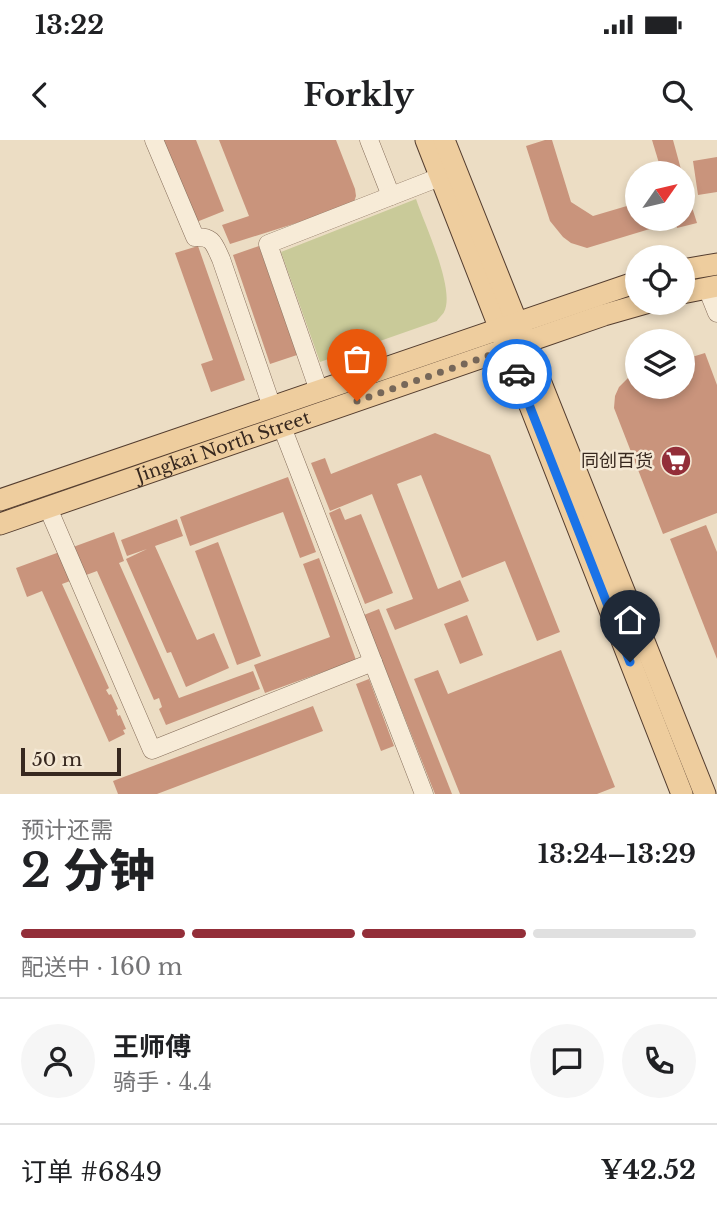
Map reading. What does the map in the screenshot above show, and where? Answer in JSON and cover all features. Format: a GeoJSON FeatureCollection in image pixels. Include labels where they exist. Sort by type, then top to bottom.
{"type":"FeatureCollection","features":[{"type":"Feature","properties":{"kind":"main road"},"geometry":{"type":"LineString","coordinates":[[426,140],[440,177],[508,326],[705,794]]}},
{"type":"Feature","properties":{"kind":"main road"},"geometry":{"type":"LineString","coordinates":[[444,140],[508,326]]}},
{"type":"Feature","properties":{"kind":"main road"},"geometry":{"type":"LineString","coordinates":[[695,268],[717,264]]}},
{"type":"Feature","properties":{"kind":"main road","name":"Jingkai North Street"},"geometry":{"type":"LineString","coordinates":[[0,500],[625,286]]}},
{"type":"Feature","properties":{"kind":"main road","name":"Jingkai North Street"},"geometry":{"type":"LineString","coordinates":[[0,524],[625,309]]}},
{"type":"Feature","properties":{"kind":"main road"},"geometry":{"type":"LineString","coordinates":[[516,346],[682,794]]}},
{"type":"Feature","properties":{"kind":"street"},"geometry":{"type":"LineString","coordinates":[[154,140],[195,237],[204,236],[210,240],[221,259],[272,407]]}},
{"type":"Feature","properties":{"kind":"street"},"geometry":{"type":"LineString","coordinates":[[369,140],[391,196]]}},
{"type":"Feature","properties":{"kind":"street"},"geometry":{"type":"LineString","coordinates":[[319,391],[268,244],[440,177]]}},
{"type":"Feature","properties":{"kind":"street"},"geometry":{"type":"LineString","coordinates":[[712,287],[717,313]]}},
{"type":"Feature","properties":{"kind":"street"},"geometry":{"type":"LineString","coordinates":[[282,427],[424,794]]}},
{"type":"Feature","properties":{"kind":"street"},"geometry":{"type":"LineString","coordinates":[[48,508],[152,750],[373,662]]}},
{"type":"Feature","properties":{"kind":"green space"},"geometry":{"type":"Polygon","coordinates":[[[416,199],[443,273],[447,302],[444,313],[437,321],[320,362],[281,252],[416,199]]]}},
{"type":"Feature","properties":{"kind":"building"},"geometry":{"type":"Polygon","coordinates":[[[161,140],[196,140],[224,211],[194,223],[161,140]]]}},
{"type":"Feature","properties":{"kind":"building"},"geometry":{"type":"Polygon","coordinates":[[[219,140],[336,140],[355,189],[354,202],[350,206],[230,244],[222,225],[249,216],[219,140]]]}},
{"type":"Feature","properties":{"kind":"building"},"geometry":{"type":"Polygon","coordinates":[[[552,140],[571,202],[593,216],[625,207],[625,231],[643,231],[587,248],[571,243],[550,221],[526,146],[552,140]]]}},
{"type":"Feature","properties":{"kind":"building"},"geometry":{"type":"Polygon","coordinates":[[[652,140],[673,140],[679,161],[658,161],[652,140]]]}},
{"type":"Feature","properties":{"kind":"building"},"geometry":{"type":"Polygon","coordinates":[[[717,157],[717,192],[698,195],[693,161],[717,157]]]}},
{"type":"Feature","properties":{"kind":"building"},"geometry":{"type":"Polygon","coordinates":[[[198,246],[245,380],[211,392],[201,364],[213,360],[175,253],[198,246]]]}},
{"type":"Feature","properties":{"kind":"building"},"geometry":{"type":"Polygon","coordinates":[[[259,246],[297,355],[270,364],[233,255],[259,246]]]}},
{"type":"Feature","properties":{"kind":"building","name":"同创百货"},"geometry":{"type":"Polygon","coordinates":[[[705,353],[717,385],[717,513],[663,534],[614,408],[615,396],[625,381],[625,399],[695,399],[695,356],[705,353]]]}},
{"type":"Feature","properties":{"kind":"building"},"geometry":{"type":"Polygon","coordinates":[[[435,433],[490,455],[560,632],[537,641],[505,561],[462,578],[421,475],[397,484],[438,589],[460,580],[469,601],[395,630],[386,609],[413,599],[372,494],[330,511],[311,463],[325,458],[331,474],[435,433]]]}},
{"type":"Feature","properties":{"kind":"building"},"geometry":{"type":"Polygon","coordinates":[[[288,477],[316,552],[300,558],[283,512],[190,546],[180,517],[288,477]]]}},
{"type":"Feature","properties":{"kind":"building"},"geometry":{"type":"Polygon","coordinates":[[[340,508],[345,520],[361,514],[393,593],[365,604],[329,513],[340,508]]]}},
{"type":"Feature","properties":{"kind":"building"},"geometry":{"type":"Polygon","coordinates":[[[177,519],[183,536],[155,546],[197,640],[214,633],[229,668],[186,687],[171,652],[167,653],[126,559],[147,549],[127,556],[121,540],[177,519]]]}},
{"type":"Feature","properties":{"kind":"building"},"geometry":{"type":"Polygon","coordinates":[[[706,525],[717,552],[717,659],[670,539],[706,525]]]}},
{"type":"Feature","properties":{"kind":"building"},"geometry":{"type":"Polygon","coordinates":[[[114,532],[124,561],[119,563],[179,698],[253,671],[260,689],[166,725],[159,709],[162,707],[159,698],[154,700],[97,571],[62,584],[109,688],[106,690],[111,694],[118,709],[118,716],[120,715],[126,729],[123,730],[125,734],[109,742],[42,591],[27,597],[16,568],[114,532]]]}},
{"type":"Feature","properties":{"kind":"building"},"geometry":{"type":"Polygon","coordinates":[[[218,542],[261,656],[237,665],[195,551],[218,542]]]}},
{"type":"Feature","properties":{"kind":"building"},"geometry":{"type":"Polygon","coordinates":[[[319,558],[356,660],[265,693],[254,665],[330,637],[303,564],[319,558]]]}},
{"type":"Feature","properties":{"kind":"building"},"geometry":{"type":"Polygon","coordinates":[[[379,609],[452,794],[435,794],[364,615],[379,609]]]}},
{"type":"Feature","properties":{"kind":"building"},"geometry":{"type":"Polygon","coordinates":[[[467,615],[483,655],[460,664],[444,624],[467,615]]]}},
{"type":"Feature","properties":{"kind":"building"},"geometry":{"type":"Polygon","coordinates":[[[561,650],[615,787],[597,794],[460,794],[414,679],[438,670],[448,694],[561,650]]]}},
{"type":"Feature","properties":{"kind":"building"},"geometry":{"type":"Polygon","coordinates":[[[369,679],[394,746],[381,751],[356,684],[369,679]]]}},
{"type":"Feature","properties":{"kind":"building"},"geometry":{"type":"Polygon","coordinates":[[[313,706],[323,731],[157,794],[118,794],[113,781],[313,706]]]}},
{"type":"Feature","properties":{"kind":"way so far"},"geometry":{"type":"LineString","coordinates":[[357,401],[508,349],[517,374]]}},
{"type":"Feature","properties":{"kind":"place","name":"同创百货"},"geometry":{"type":"Point","coordinates":[676,461]}},
{"type":"Feature","properties":{"kind":"route"},"geometry":{"type":"LineString","coordinates":[[517,374],[630,662]]}}]}
